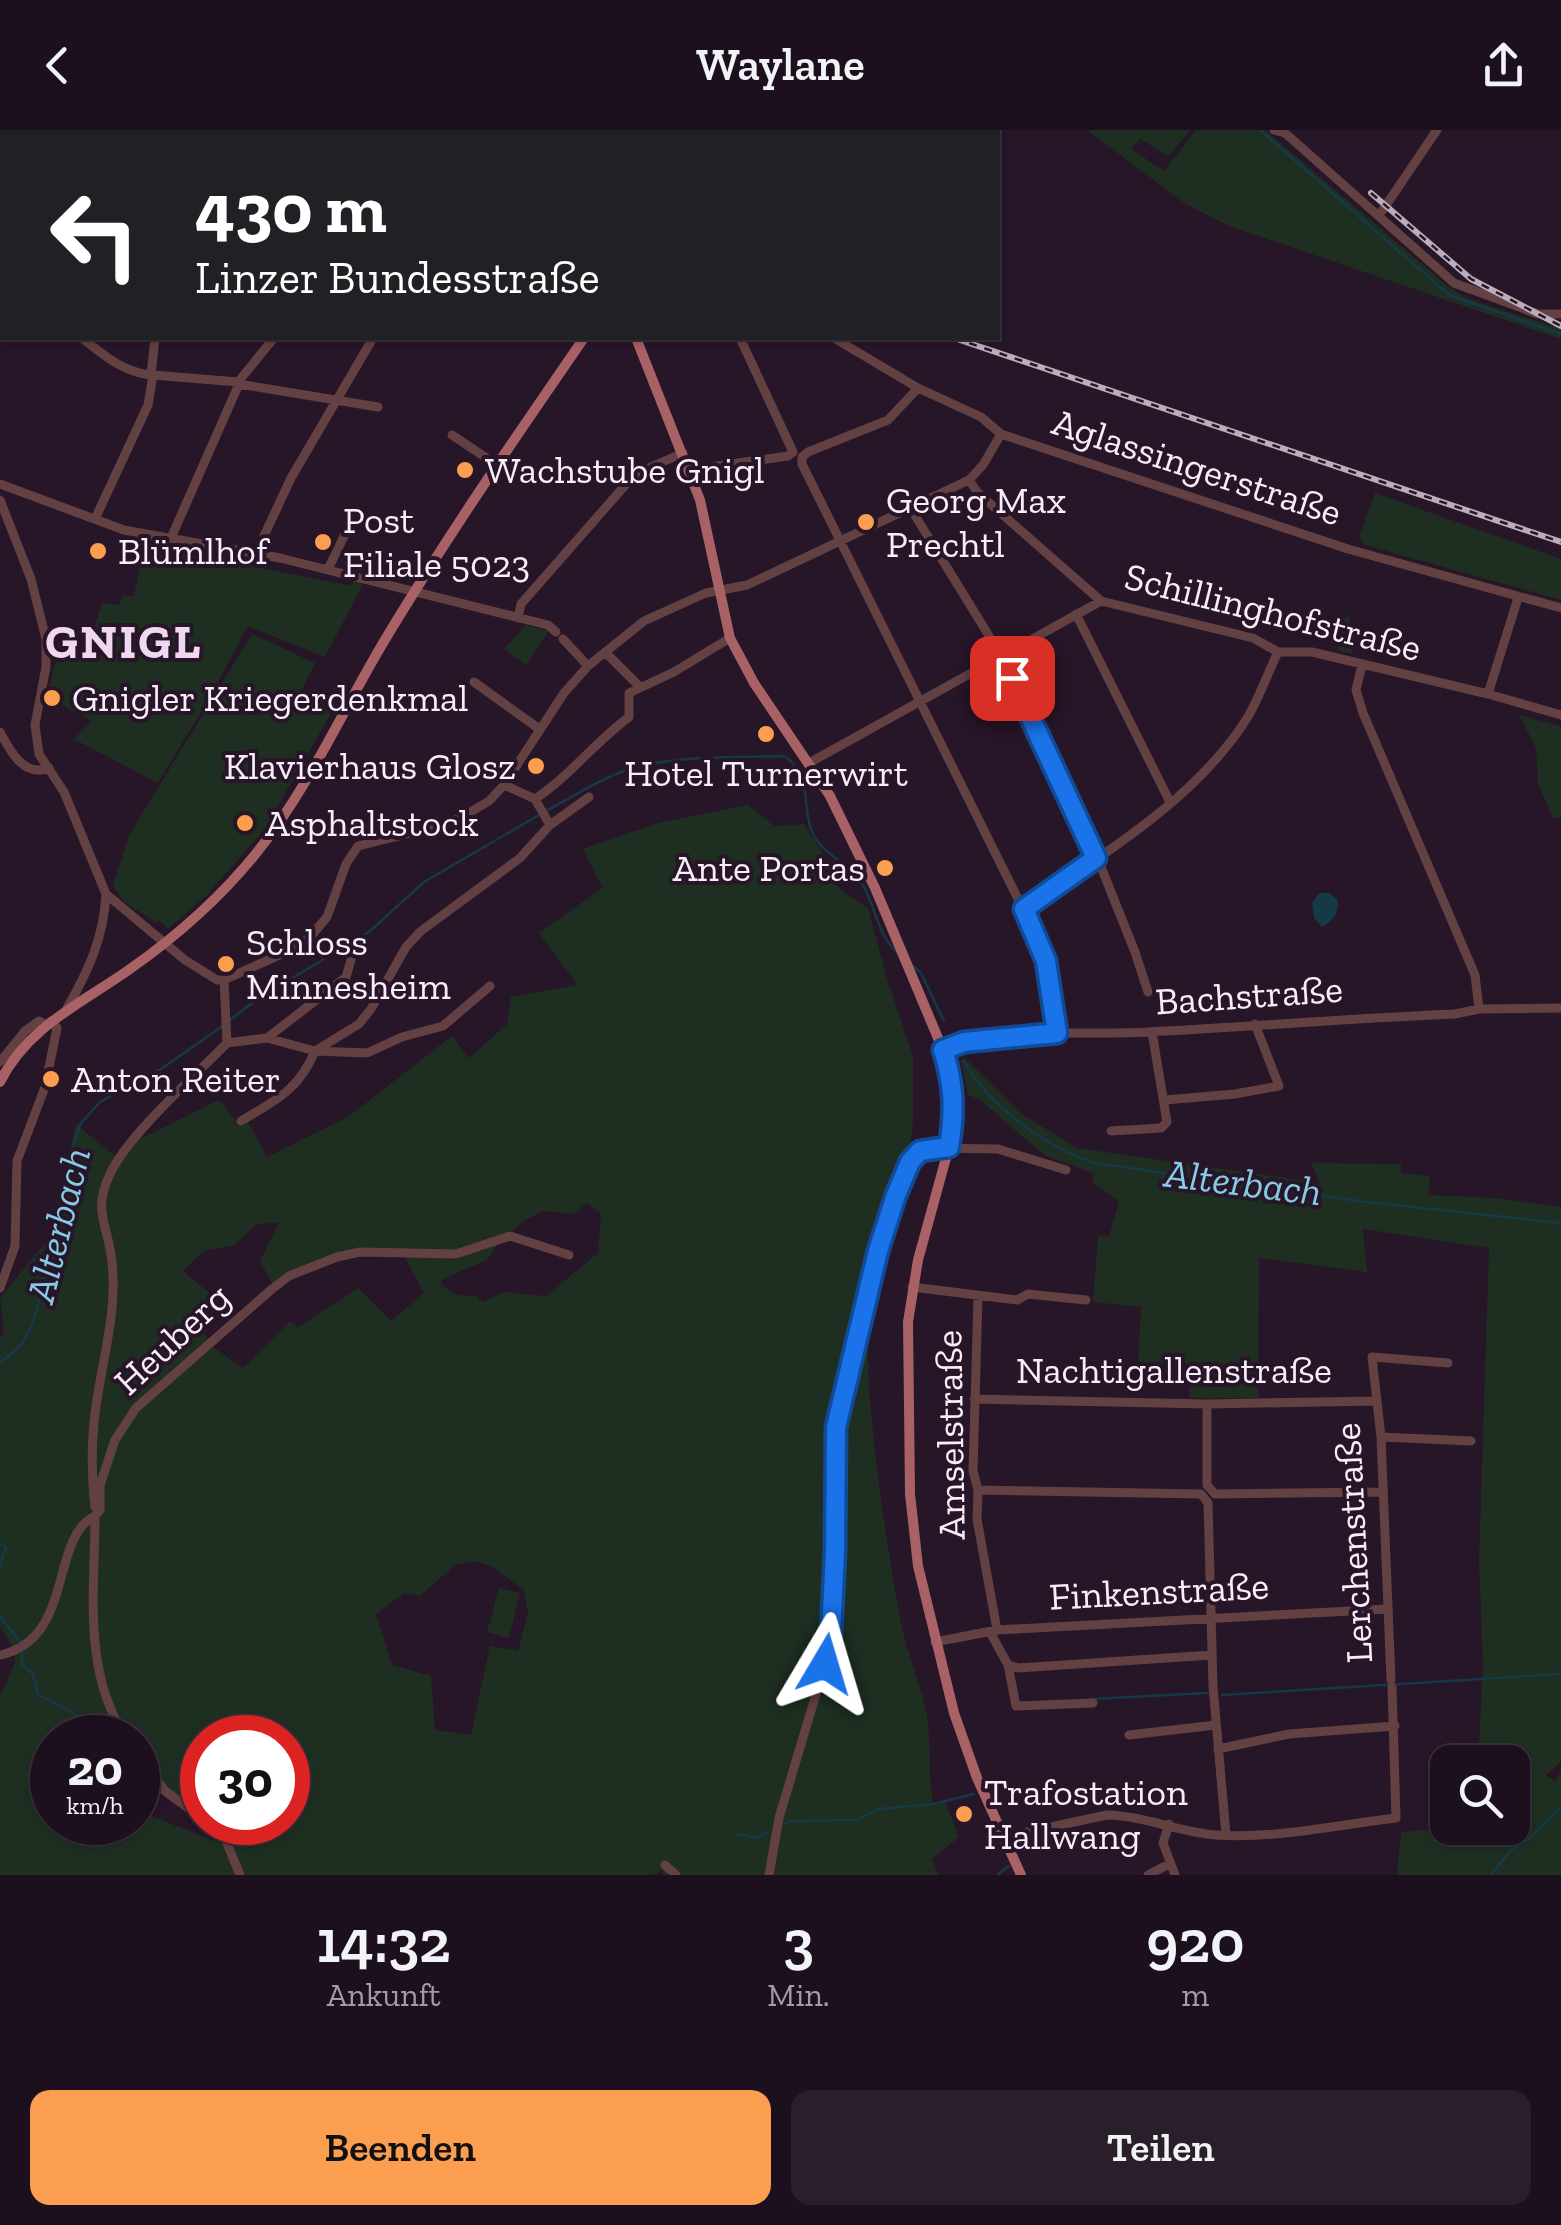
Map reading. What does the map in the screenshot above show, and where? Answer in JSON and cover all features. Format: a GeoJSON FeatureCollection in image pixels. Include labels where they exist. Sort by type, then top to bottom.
{"type":"FeatureCollection","features":[{"type":"Feature","properties":{"kind":"main road"},"geometry":{"type":"LineString","coordinates":[[0,1082],[25,1045],[49,1023],[166,942],[219,894],[280,821],[414,591],[583,340]]}},
{"type":"Feature","properties":{"kind":"main road"},"geometry":{"type":"LineString","coordinates":[[637,340],[683,453],[710,537],[717,590],[730,638],[754,683],[830,796],[943,1050],[954,1098],[949,1147],[912,1287],[907,1385],[910,1494],[918,1566],[954,1713],[977,1778],[1022,1875]]}},
{"type":"Feature","properties":{"kind":"street"},"geometry":{"type":"LineString","coordinates":[[1380,214],[1437,130]]}},
{"type":"Feature","properties":{"kind":"street"},"geometry":{"type":"LineString","coordinates":[[1282,131],[1460,286],[1538,314],[1561,314]]}},
{"type":"Feature","properties":{"kind":"street"},"geometry":{"type":"LineString","coordinates":[[85,340],[117,365],[136,373],[238,382],[272,340]]}},
{"type":"Feature","properties":{"kind":"street"},"geometry":{"type":"LineString","coordinates":[[95,519],[148,405],[155,340]]}},
{"type":"Feature","properties":{"kind":"street"},"geometry":{"type":"LineString","coordinates":[[256,553],[291,478],[372,340]]}},
{"type":"Feature","properties":{"kind":"street"},"geometry":{"type":"LineString","coordinates":[[689,470],[788,456],[793,452],[741,340]]}},
{"type":"Feature","properties":{"kind":"street","name":"Aglassingerstraße"},"geometry":{"type":"LineString","coordinates":[[837,340],[918,388],[980,417],[1001,434],[1348,549],[1561,608]]}},
{"type":"Feature","properties":{"kind":"street"},"geometry":{"type":"LineString","coordinates":[[171,538],[239,384],[378,407]]}},
{"type":"Feature","properties":{"kind":"street"},"geometry":{"type":"LineString","coordinates":[[918,388],[888,420],[808,452],[802,457],[802,464],[1024,909],[1046,961],[1057,1033]]}},
{"type":"Feature","properties":{"kind":"street"},"geometry":{"type":"LineString","coordinates":[[106,894],[201,971],[224,980],[297,946],[327,917],[346,864],[358,846],[462,817],[489,801],[504,785],[538,728],[588,666],[644,621],[717,590],[748,585],[969,480],[1001,434]]}},
{"type":"Feature","properties":{"kind":"street"},"geometry":{"type":"LineString","coordinates":[[452,435],[497,465]]}},
{"type":"Feature","properties":{"kind":"street"},"geometry":{"type":"LineString","coordinates":[[518,618],[521,604],[634,474],[683,453]]}},
{"type":"Feature","properties":{"kind":"street","name":"Schillinghofstraße"},"geometry":{"type":"LineString","coordinates":[[969,480],[1100,601],[1253,638],[1278,652],[1312,652],[1561,715]]}},
{"type":"Feature","properties":{"kind":"street"},"geometry":{"type":"LineString","coordinates":[[0,484],[124,530],[328,569],[548,626],[588,666]]}},
{"type":"Feature","properties":{"kind":"street"},"geometry":{"type":"LineString","coordinates":[[0,500],[31,579],[46,639],[46,668],[35,731],[38,750],[64,792],[106,894],[105,917],[93,960],[66,1010]]}},
{"type":"Feature","properties":{"kind":"street"},"geometry":{"type":"LineString","coordinates":[[910,509],[1002,657],[1096,858],[1148,992]]}},
{"type":"Feature","properties":{"kind":"street"},"geometry":{"type":"LineString","coordinates":[[328,569],[352,522]]}},
{"type":"Feature","properties":{"kind":"street"},"geometry":{"type":"LineString","coordinates":[[1488,694],[1518,598]]}},
{"type":"Feature","properties":{"kind":"street"},"geometry":{"type":"LineString","coordinates":[[809,762],[1100,601]]}},
{"type":"Feature","properties":{"kind":"street"},"geometry":{"type":"LineString","coordinates":[[1076,614],[1170,802]]}},
{"type":"Feature","properties":{"kind":"street"},"geometry":{"type":"LineString","coordinates":[[241,1121],[288,1092],[306,1073],[316,1051],[359,1024],[421,930],[520,858],[556,785],[608,732],[629,717],[629,692],[674,672],[730,638]]}},
{"type":"Feature","properties":{"kind":"street"},"geometry":{"type":"LineString","coordinates":[[605,652],[640,687]]}},
{"type":"Feature","properties":{"kind":"street"},"geometry":{"type":"LineString","coordinates":[[1024,909],[1170,802],[1223,749],[1248,716],[1278,652]]}},
{"type":"Feature","properties":{"kind":"street"},"geometry":{"type":"LineString","coordinates":[[1362,665],[1356,690],[1363,714],[1475,976],[1479,1009]]}},
{"type":"Feature","properties":{"kind":"street"},"geometry":{"type":"LineString","coordinates":[[474,682],[538,728]]}},
{"type":"Feature","properties":{"kind":"street"},"geometry":{"type":"LineString","coordinates":[[0,732],[29,769],[39,772],[49,768]]}},
{"type":"Feature","properties":{"kind":"street"},"geometry":{"type":"LineString","coordinates":[[504,785],[543,812]]}},
{"type":"Feature","properties":{"kind":"street"},"geometry":{"type":"LineString","coordinates":[[543,812],[589,797]]}},
{"type":"Feature","properties":{"kind":"street"},"geometry":{"type":"LineString","coordinates":[[267,1038],[346,978],[353,953],[362,942]]}},
{"type":"Feature","properties":{"kind":"street"},"geometry":{"type":"LineString","coordinates":[[224,980],[227,1043]]}},
{"type":"Feature","properties":{"kind":"street"},"geometry":{"type":"LineString","coordinates":[[0,1654],[23,1646],[44,1623],[76,1533],[96,1516],[92,1480],[94,1420],[104,1366],[112,1278],[111,1254],[101,1221],[103,1191],[112,1168],[227,1043],[267,1038],[316,1051],[367,1053],[402,1036],[443,1026],[490,986]]}},
{"type":"Feature","properties":{"kind":"street","name":"Bachstraße"},"geometry":{"type":"LineString","coordinates":[[943,1050],[964,1042],[1057,1033],[1152,1032],[1455,1014],[1479,1009],[1561,1008]]}},
{"type":"Feature","properties":{"kind":"street"},"geometry":{"type":"LineString","coordinates":[[0,1062],[38,1021],[57,1028],[45,1087],[18,1161],[14,1246],[0,1288]]}},
{"type":"Feature","properties":{"kind":"street"},"geometry":{"type":"LineString","coordinates":[[1165,1100],[1279,1086],[1255,1024]]}},
{"type":"Feature","properties":{"kind":"street"},"geometry":{"type":"LineString","coordinates":[[1111,1131],[1161,1128],[1167,1122],[1152,1032]]}},
{"type":"Feature","properties":{"kind":"street"},"geometry":{"type":"LineString","coordinates":[[769,1875],[778,1818],[831,1632],[836,1427],[878,1251],[910,1162],[920,1151],[949,1147],[998,1149],[1066,1170]]}},
{"type":"Feature","properties":{"kind":"street","name":"Heuberg"},"geometry":{"type":"LineString","coordinates":[[114,1715],[105,1696],[91,1620],[96,1587],[96,1516],[100,1510],[100,1485],[114,1440],[136,1408],[289,1276],[336,1257],[360,1252],[456,1254],[503,1236],[569,1255]]}},
{"type":"Feature","properties":{"kind":"street","name":"Amselstraße"},"geometry":{"type":"LineString","coordinates":[[912,1287],[1016,1300],[1028,1294],[1086,1300]]}},
{"type":"Feature","properties":{"kind":"street","name":"Amselstraße"},"geometry":{"type":"LineString","coordinates":[[978,1297],[973,1471],[994,1631],[1008,1665],[1016,1706],[1093,1703]]}},
{"type":"Feature","properties":{"kind":"street","name":"Lerchenstraße"},"geometry":{"type":"LineString","coordinates":[[1226,1835],[1269,1834],[1396,1818],[1381,1436],[1372,1358],[1448,1363]]}},
{"type":"Feature","properties":{"kind":"street","name":"Nachtigallenstraße"},"geometry":{"type":"LineString","coordinates":[[974,1398],[1207,1404],[1375,1401]]}},
{"type":"Feature","properties":{"kind":"street"},"geometry":{"type":"LineString","coordinates":[[1207,1404],[1207,1485],[1215,1494],[1382,1492]]}},
{"type":"Feature","properties":{"kind":"street"},"geometry":{"type":"LineString","coordinates":[[1381,1436],[1471,1441]]}},
{"type":"Feature","properties":{"kind":"street"},"geometry":{"type":"LineString","coordinates":[[978,1490],[1168,1492],[1201,1494],[1208,1502],[1212,1655],[1226,1835],[1108,1814],[1004,1837]]}},
{"type":"Feature","properties":{"kind":"street","name":"Finkenstraße"},"geometry":{"type":"LineString","coordinates":[[936,1642],[994,1631],[1388,1608]]}},
{"type":"Feature","properties":{"kind":"street"},"geometry":{"type":"LineString","coordinates":[[1008,1665],[1018,1668],[1212,1655]]}},
{"type":"Feature","properties":{"kind":"street"},"geometry":{"type":"LineString","coordinates":[[1128,1735],[1216,1725]]}},
{"type":"Feature","properties":{"kind":"street"},"geometry":{"type":"LineString","coordinates":[[1218,1749],[1289,1734],[1394,1726]]}},
{"type":"Feature","properties":{"kind":"street"},"geometry":{"type":"LineString","coordinates":[[160,1784],[180,1802]]}},
{"type":"Feature","properties":{"kind":"street"},"geometry":{"type":"LineString","coordinates":[[1169,1824],[1162,1844],[1176,1875]]}},
{"type":"Feature","properties":{"kind":"street"},"geometry":{"type":"LineString","coordinates":[[227,1845],[240,1875]]}},
{"type":"Feature","properties":{"kind":"street"},"geometry":{"type":"LineString","coordinates":[[1148,1875],[1168,1864]]}},
{"type":"Feature","properties":{"kind":"street"},"geometry":{"type":"LineString","coordinates":[[664,1865],[676,1875]]}},
{"type":"Feature","properties":{"kind":"green space"},"geometry":{"type":"Polygon","coordinates":[[[1087,130],[1190,130],[1169,156],[1140,139],[1131,149],[1164,171],[1196,130],[1265,130],[1450,288],[1469,299],[1561,328],[1561,339],[1229,226],[1184,203],[1087,130]]]}},
{"type":"Feature","properties":{"kind":"green space"},"geometry":{"type":"Polygon","coordinates":[[[1375,493],[1561,559],[1561,600],[1365,545],[1359,537],[1375,493]]]}},
{"type":"Feature","properties":{"kind":"green space"},"geometry":{"type":"Polygon","coordinates":[[[143,545],[352,586],[354,580],[363,584],[325,657],[248,626],[158,783],[74,739],[92,721],[46,697],[57,658],[53,648],[57,642],[88,648],[102,603],[120,605],[122,595],[134,596],[140,566],[136,563],[143,545]]]}},
{"type":"Feature","properties":{"kind":"green space"},"geometry":{"type":"Polygon","coordinates":[[[1346,617],[1352,654],[1339,651],[1336,634],[1346,617]]]}},
{"type":"Feature","properties":{"kind":"green space"},"geometry":{"type":"Polygon","coordinates":[[[526,625],[549,631],[526,665],[504,649],[526,625]]]}},
{"type":"Feature","properties":{"kind":"green space"},"geometry":{"type":"Polygon","coordinates":[[[252,634],[315,663],[301,691],[333,710],[264,830],[207,895],[168,929],[124,902],[113,886],[129,835],[252,634]]]}},
{"type":"Feature","properties":{"kind":"green space"},"geometry":{"type":"Polygon","coordinates":[[[1519,715],[1561,726],[1561,818],[1553,818],[1538,784],[1536,748],[1519,715]]]}},
{"type":"Feature","properties":{"kind":"green space"},"geometry":{"type":"Polygon","coordinates":[[[748,805],[775,826],[804,824],[822,852],[815,860],[842,891],[868,908],[913,1056],[908,1173],[887,1230],[869,1341],[869,1374],[877,1466],[896,1599],[928,1722],[933,1802],[945,1802],[959,1837],[932,1859],[939,1875],[663,1875],[662,1871],[653,1875],[0,1875],[0,1696],[15,1663],[15,1652],[0,1626],[0,1338],[4,1332],[0,1298],[49,1238],[76,1124],[120,1160],[138,1140],[219,1100],[239,1125],[247,1120],[267,1157],[348,1117],[452,1036],[469,1058],[507,1024],[511,997],[577,985],[539,933],[602,888],[583,849],[658,823],[748,805]],[[587,1203],[574,1214],[543,1211],[524,1221],[498,1244],[487,1260],[441,1283],[452,1293],[475,1295],[483,1302],[504,1292],[546,1296],[598,1253],[601,1214],[587,1203]],[[279,1222],[256,1225],[234,1245],[204,1251],[183,1271],[214,1297],[198,1324],[213,1347],[243,1368],[290,1321],[298,1327],[358,1288],[391,1321],[424,1293],[402,1252],[362,1251],[273,1285],[260,1261],[279,1222]],[[474,1561],[455,1565],[420,1596],[404,1593],[376,1614],[392,1665],[431,1676],[435,1730],[471,1735],[490,1646],[518,1651],[528,1613],[524,1590],[491,1566],[474,1561]]]}},
{"type":"Feature","properties":{"kind":"green space"},"geometry":{"type":"Polygon","coordinates":[[[964,1057],[1020,1113],[1077,1148],[1320,1183],[1311,1163],[1401,1164],[1401,1173],[1430,1176],[1428,1195],[1496,1198],[1561,1207],[1561,1762],[1546,1775],[1555,1781],[1561,1770],[1561,1875],[1397,1875],[1401,1832],[1430,1830],[1430,1845],[1530,1845],[1530,1745],[1479,1745],[1483,1667],[1479,1559],[1489,1248],[1363,1229],[1367,1272],[1259,1258],[1258,1398],[1190,1398],[1190,1364],[1138,1363],[1141,1307],[1093,1302],[1098,1235],[1109,1236],[1119,1201],[1092,1182],[1095,1174],[1044,1155],[979,1099],[968,1095],[961,1061],[964,1057]]]}},
{"type":"Feature","properties":{"kind":"green space"},"geometry":{"type":"Polygon","coordinates":[[[499,1588],[520,1593],[509,1638],[487,1632],[499,1588]]]}},
{"type":"Feature","properties":{"kind":"water"},"geometry":{"type":"Polygon","coordinates":[[[1319,893],[1329,893],[1338,900],[1335,916],[1322,927],[1314,918],[1312,903],[1319,893]]]}},
{"type":"Feature","properties":{"kind":"waterway"},"geometry":{"type":"LineString","coordinates":[[1260,130],[1449,295],[1561,334]]}},
{"type":"Feature","properties":{"kind":"waterway","name":"Alterbach"},"geometry":{"type":"LineString","coordinates":[[546,811],[606,779],[644,765],[696,758],[784,756],[802,778],[814,835],[862,884],[885,938],[898,953]]}},
{"type":"Feature","properties":{"kind":"waterway","name":"Alterbach"},"geometry":{"type":"LineString","coordinates":[[230,1020],[369,932],[424,882],[539,815]]}},
{"type":"Feature","properties":{"kind":"waterway","name":"Alterbach"},"geometry":{"type":"LineString","coordinates":[[912,965],[921,973],[944,1021]]}},
{"type":"Feature","properties":{"kind":"waterway","name":"Alterbach"},"geometry":{"type":"LineString","coordinates":[[0,1363],[22,1344],[32,1325],[55,1246],[65,1177],[80,1124],[100,1102],[161,1069],[224,1025]]}},
{"type":"Feature","properties":{"kind":"waterway","name":"Alterbach"},"geometry":{"type":"LineString","coordinates":[[963,1060],[987,1093],[1020,1123],[1057,1147],[1095,1163],[1366,1202],[1561,1223]]}},
{"type":"Feature","properties":{"kind":"waterway"},"geometry":{"type":"LineString","coordinates":[[0,1543],[6,1547],[0,1566]]}},
{"type":"Feature","properties":{"kind":"waterway"},"geometry":{"type":"LineString","coordinates":[[0,1616],[19,1641]]}},
{"type":"Feature","properties":{"kind":"waterway"},"geometry":{"type":"LineString","coordinates":[[22,1651],[22,1665],[33,1674],[38,1694],[77,1715]]}},
{"type":"Feature","properties":{"kind":"waterway"},"geometry":{"type":"LineString","coordinates":[[1222,1695],[1561,1674]]}},
{"type":"Feature","properties":{"kind":"waterway"},"geometry":{"type":"LineString","coordinates":[[1092,1699],[1208,1693]]}},
{"type":"Feature","properties":{"kind":"waterway"},"geometry":{"type":"LineString","coordinates":[[783,1825],[791,1821],[857,1820],[879,1809],[933,1804],[974,1794]]}},
{"type":"Feature","properties":{"kind":"waterway"},"geometry":{"type":"LineString","coordinates":[[1491,1875],[1510,1851],[1531,1837],[1561,1807]]}},
{"type":"Feature","properties":{"kind":"waterway"},"geometry":{"type":"LineString","coordinates":[[738,1834],[756,1838],[769,1831]]}},
{"type":"Feature","properties":{"kind":"waterway"},"geometry":{"type":"LineString","coordinates":[[997,1875],[1009,1866]]}},
{"type":"Feature","properties":{"kind":"railway"},"geometry":{"type":"LineString","coordinates":[[1371,193],[1471,279],[1561,326]]}},
{"type":"Feature","properties":{"kind":"railway"},"geometry":{"type":"LineString","coordinates":[[960,340],[1561,542]]}},
{"type":"Feature","properties":{"kind":"place","name":"Wachstube Gnigl"},"geometry":{"type":"Point","coordinates":[465,470]}},
{"type":"Feature","properties":{"kind":"place","name":"Georg Max Prechtl"},"geometry":{"type":"Point","coordinates":[866,522]}},
{"type":"Feature","properties":{"kind":"place","name":"Post Filiale 5023"},"geometry":{"type":"Point","coordinates":[323,542]}},
{"type":"Feature","properties":{"kind":"place","name":"Blümlhof"},"geometry":{"type":"Point","coordinates":[98,551]}},
{"type":"Feature","properties":{"kind":"place","name":"Gnigler Kriegerdenkmal"},"geometry":{"type":"Point","coordinates":[52,698]}},
{"type":"Feature","properties":{"kind":"place","name":"Hotel Turnerwirt"},"geometry":{"type":"Point","coordinates":[766,734]}},
{"type":"Feature","properties":{"kind":"place","name":"Klavierhaus Glosz"},"geometry":{"type":"Point","coordinates":[536,766]}},
{"type":"Feature","properties":{"kind":"place","name":"Asphaltstock"},"geometry":{"type":"Point","coordinates":[245,823]}},
{"type":"Feature","properties":{"kind":"place","name":"Ante Portas"},"geometry":{"type":"Point","coordinates":[885,868]}},
{"type":"Feature","properties":{"kind":"place","name":"Schloss Minnesheim"},"geometry":{"type":"Point","coordinates":[226,964]}},
{"type":"Feature","properties":{"kind":"place","name":"Anton Reiter"},"geometry":{"type":"Point","coordinates":[51,1079]}},
{"type":"Feature","properties":{"kind":"place","name":"Trafostation Hallwang"},"geometry":{"type":"Point","coordinates":[964,1814]}},
{"type":"Feature","properties":{"kind":"district","name":"GNIGL"},"geometry":{"type":"Point","coordinates":[124,641]}},
{"type":"Feature","properties":{"kind":"route"},"geometry":{"type":"LineString","coordinates":[[825,1664],[831,1632],[835,1553],[836,1427],[851,1354],[896,1195],[910,1162],[920,1151],[949,1147],[955,1111],[954,1086],[943,1050],[964,1042],[1057,1033],[1046,961],[1024,909],[1096,858],[1012,678]]}}]}
